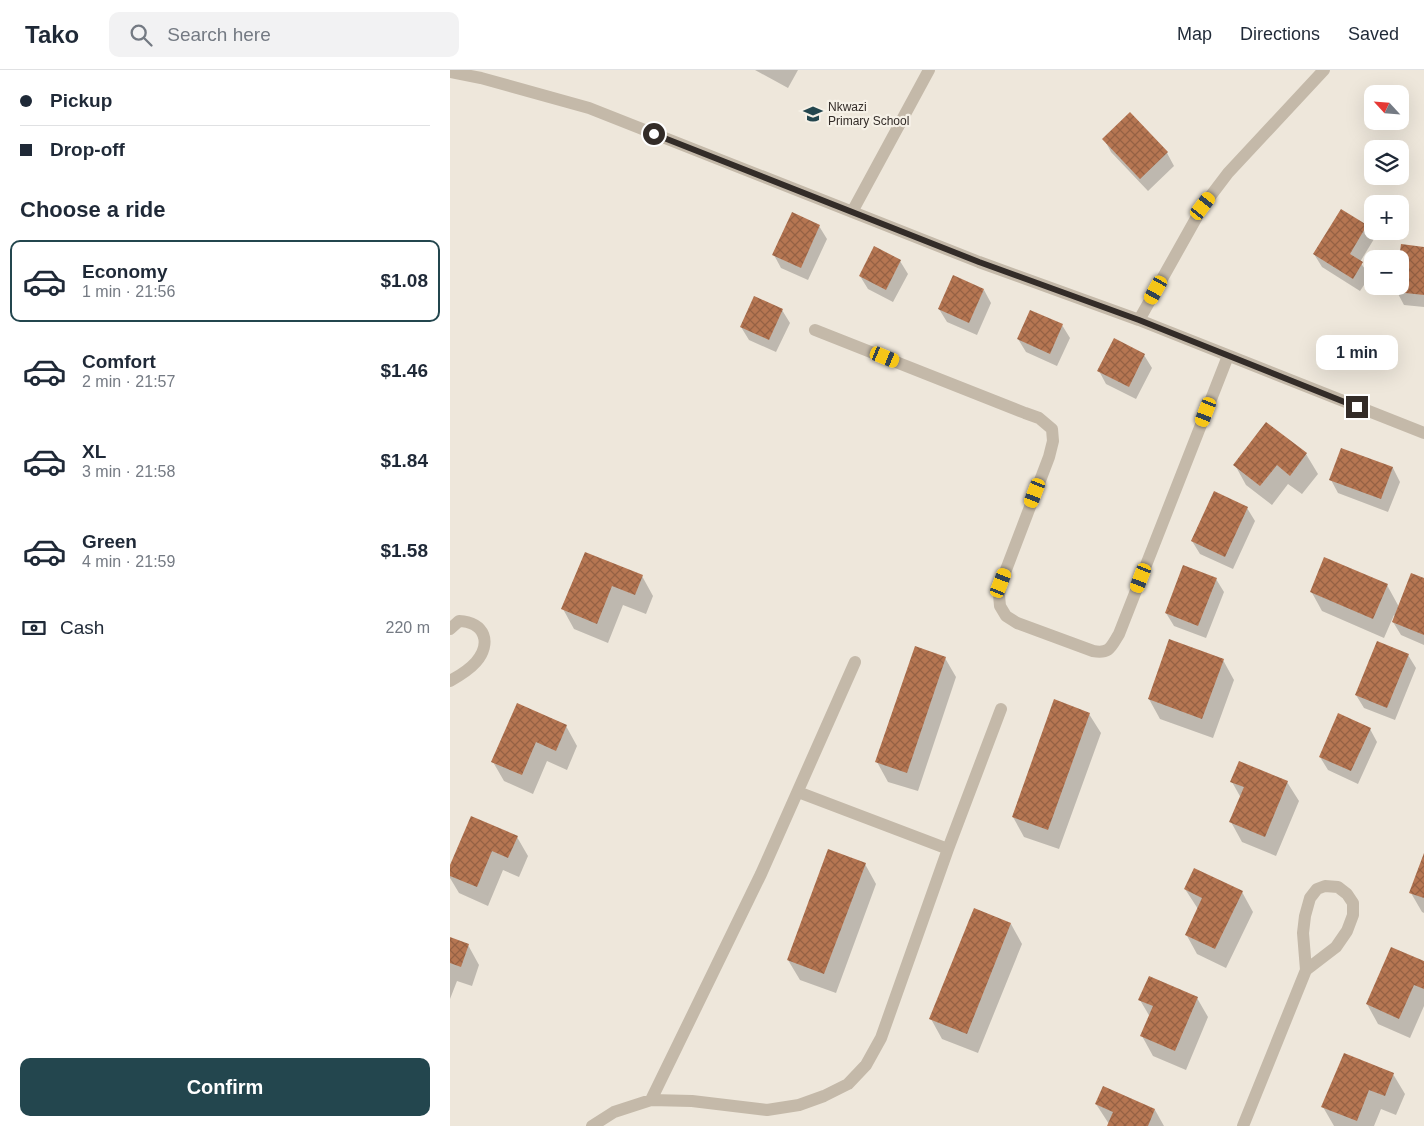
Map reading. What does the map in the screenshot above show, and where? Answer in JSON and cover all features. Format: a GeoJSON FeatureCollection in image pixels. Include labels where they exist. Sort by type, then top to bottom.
{"type":"FeatureCollection","features":[{"type":"Feature","properties":{"kind":"street"},"geometry":{"type":"LineString","coordinates":[[852,212],[929,70]]}},
{"type":"Feature","properties":{"kind":"street"},"geometry":{"type":"LineString","coordinates":[[1139,320],[1199,213],[1223,179],[1324,70]]}},
{"type":"Feature","properties":{"kind":"street"},"geometry":{"type":"LineString","coordinates":[[450,72],[481,78],[589,108],[979,262],[1139,320],[1424,434]]}},
{"type":"Feature","properties":{"kind":"street"},"geometry":{"type":"LineString","coordinates":[[815,330],[1039,418],[1052,429],[1053,441],[1049,457],[1001,583],[1000,606],[1006,616],[1017,623],[1092,651],[1102,652],[1109,650],[1119,634],[1228,356]]}},
{"type":"Feature","properties":{"kind":"street"},"geometry":{"type":"LineString","coordinates":[[450,630],[459,621],[469,621],[479,627],[484,636],[483,648],[476,662],[450,681]]}},
{"type":"Feature","properties":{"kind":"street"},"geometry":{"type":"LineString","coordinates":[[651,1100],[757,882],[855,662]]}},
{"type":"Feature","properties":{"kind":"street"},"geometry":{"type":"LineString","coordinates":[[592,1126],[614,1112],[651,1100],[692,1101],[767,1110],[799,1105],[824,1096],[848,1084],[866,1065],[881,1038],[948,849],[1001,709]]}},
{"type":"Feature","properties":{"kind":"street"},"geometry":{"type":"LineString","coordinates":[[798,792],[948,849]]}},
{"type":"Feature","properties":{"kind":"street"},"geometry":{"type":"LineString","coordinates":[[1243,1126],[1306,970],[1303,933],[1310,898],[1316,889],[1325,886],[1338,887],[1348,894],[1353,903],[1353,915],[1347,931],[1336,947],[1306,970]]}},
{"type":"Feature","properties":{"kind":"building"},"geometry":{"type":"Polygon","coordinates":[[[1130,112],[1168,152],[1140,179],[1102,139],[1130,112]]]}},
{"type":"Feature","properties":{"kind":"building"},"geometry":{"type":"Polygon","coordinates":[[[1341,209],[1364,223],[1364,230],[1350,254],[1363,262],[1353,279],[1313,254],[1341,209]]]}},
{"type":"Feature","properties":{"kind":"building"},"geometry":{"type":"Polygon","coordinates":[[[792,212],[820,225],[801,268],[772,255],[792,212]]]}},
{"type":"Feature","properties":{"kind":"building"},"geometry":{"type":"Polygon","coordinates":[[[1401,244],[1424,247],[1424,295],[1409,293],[1409,250],[1400,250],[1401,244]]]}},
{"type":"Feature","properties":{"kind":"building"},"geometry":{"type":"Polygon","coordinates":[[[874,246],[901,260],[886,290],[859,276],[874,246]]]}},
{"type":"Feature","properties":{"kind":"building"},"geometry":{"type":"Polygon","coordinates":[[[953,275],[984,289],[969,323],[938,309],[953,275]]]}},
{"type":"Feature","properties":{"kind":"building"},"geometry":{"type":"Polygon","coordinates":[[[754,296],[783,309],[769,340],[740,327],[754,296]]]}},
{"type":"Feature","properties":{"kind":"building"},"geometry":{"type":"Polygon","coordinates":[[[1030,310],[1063,324],[1050,354],[1017,339],[1030,310]]]}},
{"type":"Feature","properties":{"kind":"building"},"geometry":{"type":"Polygon","coordinates":[[[1114,338],[1145,354],[1129,387],[1097,371],[1114,338]]]}},
{"type":"Feature","properties":{"kind":"building"},"geometry":{"type":"Polygon","coordinates":[[[1266,422],[1307,453],[1290,476],[1277,465],[1260,486],[1233,465],[1266,422]]]}},
{"type":"Feature","properties":{"kind":"building"},"geometry":{"type":"Polygon","coordinates":[[[1341,448],[1393,467],[1381,499],[1329,480],[1341,448]]]}},
{"type":"Feature","properties":{"kind":"building"},"geometry":{"type":"Polygon","coordinates":[[[1214,491],[1248,507],[1225,557],[1191,541],[1214,491]]]}},
{"type":"Feature","properties":{"kind":"building"},"geometry":{"type":"Polygon","coordinates":[[[585,552],[643,575],[635,595],[612,586],[597,624],[561,609],[585,552]]]}},
{"type":"Feature","properties":{"kind":"building"},"geometry":{"type":"Polygon","coordinates":[[[1324,557],[1388,584],[1373,619],[1310,592],[1324,557]]]}},
{"type":"Feature","properties":{"kind":"building"},"geometry":{"type":"Polygon","coordinates":[[[1183,565],[1217,578],[1198,626],[1165,613],[1183,565]]]}},
{"type":"Feature","properties":{"kind":"building"},"geometry":{"type":"Polygon","coordinates":[[[1411,573],[1424,578],[1424,635],[1392,622],[1411,573]]]}},
{"type":"Feature","properties":{"kind":"building"},"geometry":{"type":"Polygon","coordinates":[[[1169,639],[1224,659],[1202,719],[1148,699],[1169,639]]]}},
{"type":"Feature","properties":{"kind":"building"},"geometry":{"type":"Polygon","coordinates":[[[1377,641],[1409,654],[1387,708],[1355,695],[1377,641]]]}},
{"type":"Feature","properties":{"kind":"building"},"geometry":{"type":"Polygon","coordinates":[[[915,646],[946,657],[907,773],[875,762],[915,646]]]}},
{"type":"Feature","properties":{"kind":"building"},"geometry":{"type":"Polygon","coordinates":[[[1054,699],[1090,713],[1048,830],[1012,817],[1054,699]]]}},
{"type":"Feature","properties":{"kind":"building"},"geometry":{"type":"Polygon","coordinates":[[[517,703],[567,725],[556,751],[536,742],[522,775],[491,762],[517,703]]]}},
{"type":"Feature","properties":{"kind":"building"},"geometry":{"type":"Polygon","coordinates":[[[1338,713],[1371,728],[1351,771],[1319,757],[1338,713]]]}},
{"type":"Feature","properties":{"kind":"building"},"geometry":{"type":"Polygon","coordinates":[[[1239,761],[1288,781],[1265,837],[1229,822],[1244,787],[1230,782],[1239,761]]]}},
{"type":"Feature","properties":{"kind":"building"},"geometry":{"type":"Polygon","coordinates":[[[471,816],[518,836],[508,858],[492,851],[477,887],[450,876],[450,865],[471,816]]]}},
{"type":"Feature","properties":{"kind":"building"},"geometry":{"type":"Polygon","coordinates":[[[828,849],[866,863],[824,974],[787,960],[828,849]]]}},
{"type":"Feature","properties":{"kind":"building"},"geometry":{"type":"Polygon","coordinates":[[[1424,853],[1424,898],[1409,893],[1424,853]]]}},
{"type":"Feature","properties":{"kind":"building"},"geometry":{"type":"Polygon","coordinates":[[[1194,868],[1243,891],[1215,949],[1185,935],[1202,898],[1184,889],[1194,868]]]}},
{"type":"Feature","properties":{"kind":"building"},"geometry":{"type":"Polygon","coordinates":[[[974,908],[1011,923],[967,1034],[929,1019],[974,908]]]}},
{"type":"Feature","properties":{"kind":"building"},"geometry":{"type":"Polygon","coordinates":[[[450,937],[469,944],[461,967],[450,963],[450,937]]]}},
{"type":"Feature","properties":{"kind":"building"},"geometry":{"type":"Polygon","coordinates":[[[1391,947],[1424,961],[1424,989],[1414,985],[1399,1019],[1366,1004],[1391,947]]]}},
{"type":"Feature","properties":{"kind":"building"},"geometry":{"type":"Polygon","coordinates":[[[1149,976],[1198,997],[1175,1051],[1140,1036],[1153,1006],[1138,1000],[1149,976]]]}},
{"type":"Feature","properties":{"kind":"building"},"geometry":{"type":"Polygon","coordinates":[[[1344,1053],[1394,1073],[1385,1096],[1369,1090],[1357,1121],[1321,1107],[1344,1053]]]}},
{"type":"Feature","properties":{"kind":"building"},"geometry":{"type":"Polygon","coordinates":[[[1103,1086],[1155,1109],[1148,1126],[1107,1126],[1113,1112],[1095,1104],[1103,1086]]]}},
{"type":"Feature","properties":{"kind":"place","name":"Nkwazi Primary School"},"geometry":{"type":"Point","coordinates":[813,114]}},
{"type":"Feature","properties":{"kind":"route"},"geometry":{"type":"LineString","coordinates":[[654,134],[979,262],[1139,320],[1357,407]]}}]}
